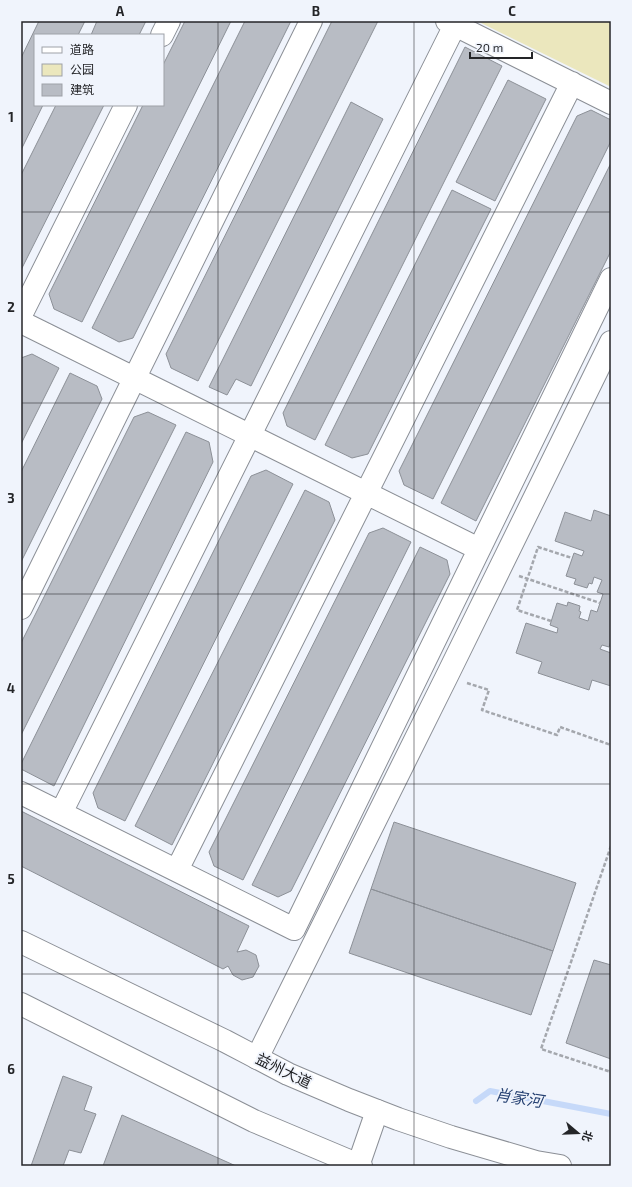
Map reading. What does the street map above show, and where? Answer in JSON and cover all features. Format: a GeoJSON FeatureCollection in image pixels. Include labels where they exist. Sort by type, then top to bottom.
{"type":"FeatureCollection","features":[{"type":"Feature","properties":{"kind":"main road"},"geometry":{"type":"LineString","coordinates":[[162,34],[169,21]]}},
{"type":"Feature","properties":{"kind":"main road"},"geometry":{"type":"LineString","coordinates":[[21,608],[311,21]]}},
{"type":"Feature","properties":{"kind":"main road"},"geometry":{"type":"LineString","coordinates":[[61,813],[250,436],[451,23],[611,103]]}},
{"type":"Feature","properties":{"kind":"main road"},"geometry":{"type":"LineString","coordinates":[[177,870],[572,83]]}},
{"type":"Feature","properties":{"kind":"main road"},"geometry":{"type":"LineString","coordinates":[[21,315],[126,106]]}},
{"type":"Feature","properties":{"kind":"main road"},"geometry":{"type":"LineString","coordinates":[[21,793],[294,928],[611,278]]}},
{"type":"Feature","properties":{"kind":"main road"},"geometry":{"type":"LineString","coordinates":[[21,322],[479,549]]}},
{"type":"Feature","properties":{"kind":"main road"},"geometry":{"type":"LineString","coordinates":[[258,1058],[611,342]]}},
{"type":"Feature","properties":{"kind":"main road","name":"益州大道"},"geometry":{"type":"LineString","coordinates":[[21,942],[288,1074],[349,1100],[451,1137],[536,1162],[560,1166]]}},
{"type":"Feature","properties":{"kind":"main road"},"geometry":{"type":"LineString","coordinates":[[21,1004],[254,1122],[359,1166],[377,1111]]}},
{"type":"Feature","properties":{"kind":"path"},"geometry":{"type":"LineString","coordinates":[[551,621],[517,610],[527,578],[538,547],[572,558]]}},
{"type":"Feature","properties":{"kind":"path"},"geometry":{"type":"LineString","coordinates":[[499,569],[600,603]]}},
{"type":"Feature","properties":{"kind":"path"},"geometry":{"type":"LineString","coordinates":[[447,676],[489,690],[482,710],[557,736],[560,727],[611,745]]}},
{"type":"Feature","properties":{"kind":"path"},"geometry":{"type":"LineString","coordinates":[[611,846],[541,1049],[611,1072]]}},
{"type":"Feature","properties":{"kind":"green space"},"geometry":{"type":"Polygon","coordinates":[[[477,21],[611,21],[611,87],[477,21]]]}},
{"type":"Feature","properties":{"kind":"building"},"geometry":{"type":"Polygon","coordinates":[[[39,21],[85,21],[78,34],[34,34],[34,106],[43,106],[21,150],[21,58],[39,21]]]}},
{"type":"Feature","properties":{"kind":"building"},"geometry":{"type":"Polygon","coordinates":[[[97,21],[146,21],[140,34],[91,34],[97,21]]]}},
{"type":"Feature","properties":{"kind":"building"},"geometry":{"type":"Polygon","coordinates":[[[185,21],[231,21],[82,322],[54,309],[49,294],[143,106],[164,106],[164,63],[185,21]]]}},
{"type":"Feature","properties":{"kind":"building"},"geometry":{"type":"Polygon","coordinates":[[[245,21],[291,21],[133,338],[119,342],[92,328],[245,21]]]}},
{"type":"Feature","properties":{"kind":"building"},"geometry":{"type":"Polygon","coordinates":[[[332,21],[378,21],[198,381],[171,368],[166,354],[332,21]]]}},
{"type":"Feature","properties":{"kind":"building"},"geometry":{"type":"Polygon","coordinates":[[[465,47],[502,66],[315,440],[287,426],[283,413],[465,47]]]}},
{"type":"Feature","properties":{"kind":"building"},"geometry":{"type":"Polygon","coordinates":[[[508,80],[546,99],[495,201],[456,182],[508,80]]]}},
{"type":"Feature","properties":{"kind":"building"},"geometry":{"type":"Polygon","coordinates":[[[351,102],[383,119],[251,386],[236,379],[227,395],[209,387],[351,102]]]}},
{"type":"Feature","properties":{"kind":"building"},"geometry":{"type":"Polygon","coordinates":[[[56,106],[103,106],[21,270],[21,175],[56,106]]]}},
{"type":"Feature","properties":{"kind":"building"},"geometry":{"type":"Polygon","coordinates":[[[591,110],[611,120],[611,141],[433,499],[404,485],[399,471],[577,116],[591,110]]]}},
{"type":"Feature","properties":{"kind":"building"},"geometry":{"type":"Polygon","coordinates":[[[611,163],[611,251],[476,521],[441,503],[611,163]]]}},
{"type":"Feature","properties":{"kind":"building"},"geometry":{"type":"Polygon","coordinates":[[[452,190],[491,209],[368,454],[352,458],[325,445],[452,190]]]}},
{"type":"Feature","properties":{"kind":"building"},"geometry":{"type":"Polygon","coordinates":[[[32,354],[59,368],[21,444],[21,358],[32,354]]]}},
{"type":"Feature","properties":{"kind":"building"},"geometry":{"type":"Polygon","coordinates":[[[70,373],[97,386],[102,399],[21,562],[21,472],[70,373]]]}},
{"type":"Feature","properties":{"kind":"building"},"geometry":{"type":"Polygon","coordinates":[[[148,412],[176,425],[21,735],[21,643],[134,417],[148,412]]]}},
{"type":"Feature","properties":{"kind":"building"},"geometry":{"type":"Polygon","coordinates":[[[186,432],[209,442],[213,462],[54,786],[21,769],[21,764],[186,432]]]}},
{"type":"Feature","properties":{"kind":"building"},"geometry":{"type":"Polygon","coordinates":[[[266,470],[293,484],[125,821],[98,808],[93,793],[251,476],[266,470]]]}},
{"type":"Feature","properties":{"kind":"building"},"geometry":{"type":"Polygon","coordinates":[[[305,490],[329,502],[335,520],[172,845],[135,826],[305,490]]]}},
{"type":"Feature","properties":{"kind":"building"},"geometry":{"type":"Polygon","coordinates":[[[594,510],[611,516],[611,641],[609,647],[602,645],[600,649],[611,653],[611,686],[592,680],[589,690],[538,673],[542,662],[516,653],[526,623],[557,633],[558,628],[550,625],[557,603],[567,606],[568,602],[580,606],[579,611],[581,612],[579,618],[588,621],[591,610],[597,612],[603,594],[597,592],[602,580],[594,577],[592,584],[589,583],[587,588],[574,584],[576,579],[566,576],[574,553],[582,556],[584,551],[555,541],[565,512],[591,521],[594,510]]]}},
{"type":"Feature","properties":{"kind":"building"},"geometry":{"type":"Polygon","coordinates":[[[383,528],[411,542],[243,880],[214,866],[209,852],[369,533],[383,528]]]}},
{"type":"Feature","properties":{"kind":"building"},"geometry":{"type":"Polygon","coordinates":[[[420,547],[447,560],[450,574],[291,891],[278,897],[252,885],[420,547]]]}},
{"type":"Feature","properties":{"kind":"building"},"geometry":{"type":"Polygon","coordinates":[[[21,811],[249,926],[237,952],[246,950],[256,955],[259,966],[253,977],[242,980],[233,975],[228,966],[223,969],[21,866],[21,811]]]}},
{"type":"Feature","properties":{"kind":"building"},"geometry":{"type":"Polygon","coordinates":[[[394,822],[576,883],[553,951],[371,889],[394,822]]]}},
{"type":"Feature","properties":{"kind":"building"},"geometry":{"type":"Polygon","coordinates":[[[371,889],[553,951],[531,1015],[349,953],[371,889]]]}},
{"type":"Feature","properties":{"kind":"building"},"geometry":{"type":"Polygon","coordinates":[[[594,960],[611,965],[611,1059],[566,1043],[594,960]]]}},
{"type":"Feature","properties":{"kind":"building"},"geometry":{"type":"Polygon","coordinates":[[[63,1076],[92,1087],[84,1110],[96,1114],[81,1153],[69,1150],[63,1166],[31,1166],[63,1076]]]}},
{"type":"Feature","properties":{"kind":"building"},"geometry":{"type":"Polygon","coordinates":[[[122,1115],[236,1166],[103,1166],[122,1115]]]}},
{"type":"Feature","properties":{"kind":"waterway","name":"肖家河"},"geometry":{"type":"LineString","coordinates":[[476,1101],[490,1091],[611,1114]]}}]}
